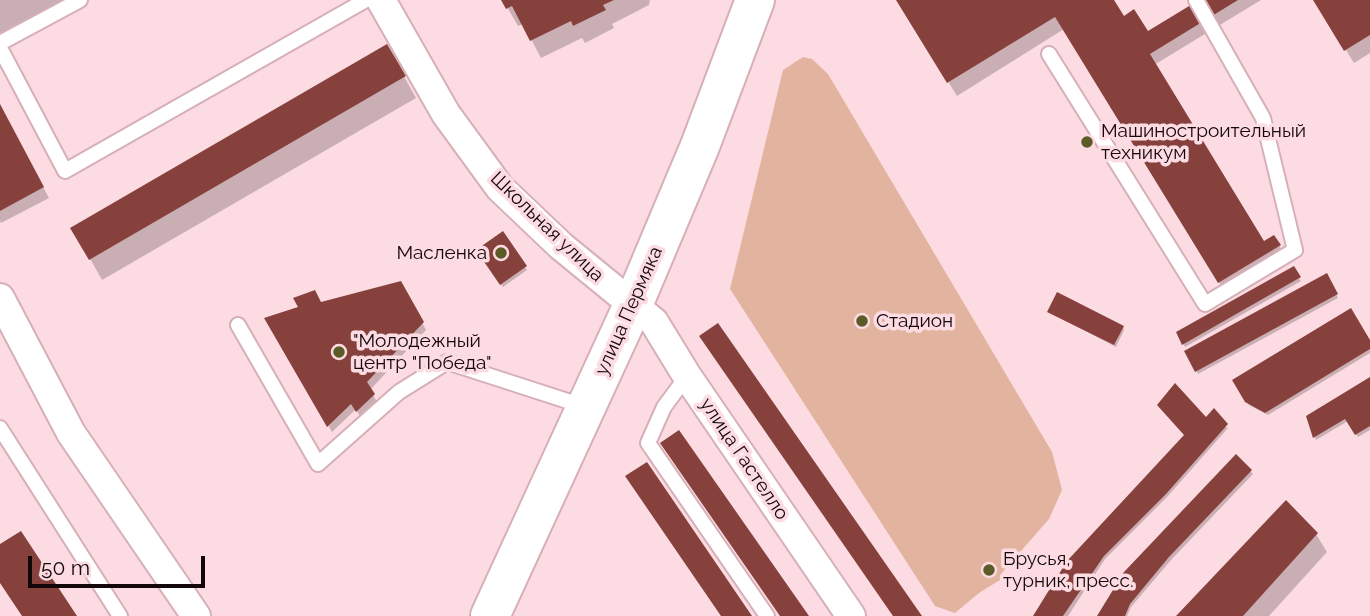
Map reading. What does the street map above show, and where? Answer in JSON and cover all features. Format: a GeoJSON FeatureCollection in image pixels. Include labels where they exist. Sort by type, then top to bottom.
{"type":"FeatureCollection","features":[{"type":"Feature","properties":{"kind":"main road","name":"улица Пермяка"},"geometry":{"type":"LineString","coordinates":[[489,616],[633,305],[700,146],[755,0]]}},
{"type":"Feature","properties":{"kind":"street","name":"Школьная улица"},"geometry":{"type":"LineString","coordinates":[[381,0],[446,114],[500,188],[561,246],[633,305]]}},
{"type":"Feature","properties":{"kind":"street"},"geometry":{"type":"LineString","coordinates":[[0,298],[71,433],[195,616]]}},
{"type":"Feature","properties":{"kind":"street","name":"улица Гастелло"},"geometry":{"type":"LineString","coordinates":[[633,305],[654,322],[687,376],[851,616]]}},
{"type":"Feature","properties":{"kind":"lane"},"geometry":{"type":"LineString","coordinates":[[80,0],[0,46],[65,170],[366,0]]}},
{"type":"Feature","properties":{"kind":"lane"},"geometry":{"type":"LineString","coordinates":[[1049,54],[1205,304],[1295,250],[1263,118],[1196,0]]}},
{"type":"Feature","properties":{"kind":"lane"},"geometry":{"type":"LineString","coordinates":[[239,325],[318,464],[399,392],[447,362],[587,407]]}},
{"type":"Feature","properties":{"kind":"lane"},"geometry":{"type":"LineString","coordinates":[[687,376],[664,407],[648,443],[767,616]]}},
{"type":"Feature","properties":{"kind":"lane"},"geometry":{"type":"LineString","coordinates":[[0,428],[120,616]]}},
{"type":"Feature","properties":{"kind":"shaded area","name":"Стадион"},"geometry":{"type":"Polygon","coordinates":[[[803,57],[812,59],[828,74],[1052,452],[1062,490],[1049,519],[1001,574],[1003,578],[955,613],[935,606],[730,289],[783,70],[803,57]]]}},
{"type":"Feature","properties":{"kind":"building"},"geometry":{"type":"Polygon","coordinates":[[[501,0],[614,0],[603,5],[606,10],[573,26],[571,21],[530,41],[512,6],[506,9],[501,0]]]}},
{"type":"Feature","properties":{"kind":"building"},"geometry":{"type":"Polygon","coordinates":[[[896,0],[1114,0],[1124,16],[1134,9],[1148,31],[1199,0],[1238,0],[1150,54],[1264,241],[1274,235],[1281,245],[1218,283],[1055,17],[947,83],[896,0]]]}},
{"type":"Feature","properties":{"kind":"building"},"geometry":{"type":"Polygon","coordinates":[[[1313,0],[1370,0],[1370,35],[1344,51],[1313,0]]]}},
{"type":"Feature","properties":{"kind":"building"},"geometry":{"type":"Polygon","coordinates":[[[387,44],[406,76],[89,260],[70,228],[387,44]]]}},
{"type":"Feature","properties":{"kind":"building"},"geometry":{"type":"Polygon","coordinates":[[[0,104],[44,187],[0,211],[0,104]]]}},
{"type":"Feature","properties":{"kind":"building"},"geometry":{"type":"Polygon","coordinates":[[[503,231],[527,266],[500,285],[476,250],[503,231]]]}},
{"type":"Feature","properties":{"kind":"building"},"geometry":{"type":"Polygon","coordinates":[[[1294,266],[1301,277],[1182,345],[1176,332],[1294,266]]]}},
{"type":"Feature","properties":{"kind":"building"},"geometry":{"type":"Polygon","coordinates":[[[1327,273],[1338,294],[1195,372],[1184,351],[1327,273]]]}},
{"type":"Feature","properties":{"kind":"building","name":"\"Молодежный центр \"Победа\""},"geometry":{"type":"Polygon","coordinates":[[[401,281],[424,322],[367,382],[375,394],[356,412],[351,404],[327,427],[264,318],[298,307],[293,298],[315,290],[321,302],[401,281]]]}},
{"type":"Feature","properties":{"kind":"building"},"geometry":{"type":"Polygon","coordinates":[[[1057,292],[1124,326],[1114,345],[1047,312],[1057,292]]]}},
{"type":"Feature","properties":{"kind":"building"},"geometry":{"type":"Polygon","coordinates":[[[1351,308],[1370,340],[1370,349],[1265,413],[1245,402],[1232,380],[1351,308]]]}},
{"type":"Feature","properties":{"kind":"building"},"geometry":{"type":"Polygon","coordinates":[[[718,323],[922,616],[893,616],[699,336],[718,323]]]}},
{"type":"Feature","properties":{"kind":"building"},"geometry":{"type":"Polygon","coordinates":[[[1370,377],[1370,426],[1355,435],[1345,419],[1313,438],[1306,416],[1370,377]]]}},
{"type":"Feature","properties":{"kind":"building"},"geometry":{"type":"Polygon","coordinates":[[[1175,383],[1206,417],[1214,408],[1228,424],[1166,494],[1104,556],[1063,616],[1033,616],[1067,561],[1184,435],[1157,405],[1175,383]]]}},
{"type":"Feature","properties":{"kind":"building"},"geometry":{"type":"Polygon","coordinates":[[[679,430],[809,616],[780,616],[660,443],[679,430]]]}},
{"type":"Feature","properties":{"kind":"building"},"geometry":{"type":"Polygon","coordinates":[[[1236,454],[1252,470],[1169,557],[1130,604],[1125,616],[1097,616],[1124,572],[1236,454]]]}},
{"type":"Feature","properties":{"kind":"building"},"geometry":{"type":"Polygon","coordinates":[[[647,462],[752,616],[721,616],[625,476],[647,462]]]}},
{"type":"Feature","properties":{"kind":"building"},"geometry":{"type":"Polygon","coordinates":[[[1286,500],[1318,533],[1243,616],[1176,616],[1286,500]]]}},
{"type":"Feature","properties":{"kind":"building"},"geometry":{"type":"Polygon","coordinates":[[[21,531],[77,616],[22,616],[0,583],[0,544],[21,531]]]}},
{"type":"Feature","properties":{"kind":"place","name":"Машиностроительный техникум"},"geometry":{"type":"Point","coordinates":[1087,142]}},
{"type":"Feature","properties":{"kind":"place","name":"Масленка"},"geometry":{"type":"Point","coordinates":[501,253]}},
{"type":"Feature","properties":{"kind":"place","name":"Стадион"},"geometry":{"type":"Point","coordinates":[862,321]}},
{"type":"Feature","properties":{"kind":"place","name":"\"Молодежный центр \"Победа\""},"geometry":{"type":"Point","coordinates":[339,352]}},
{"type":"Feature","properties":{"kind":"place","name":"Брусья, турник, пресс."},"geometry":{"type":"Point","coordinates":[989,570]}}]}
